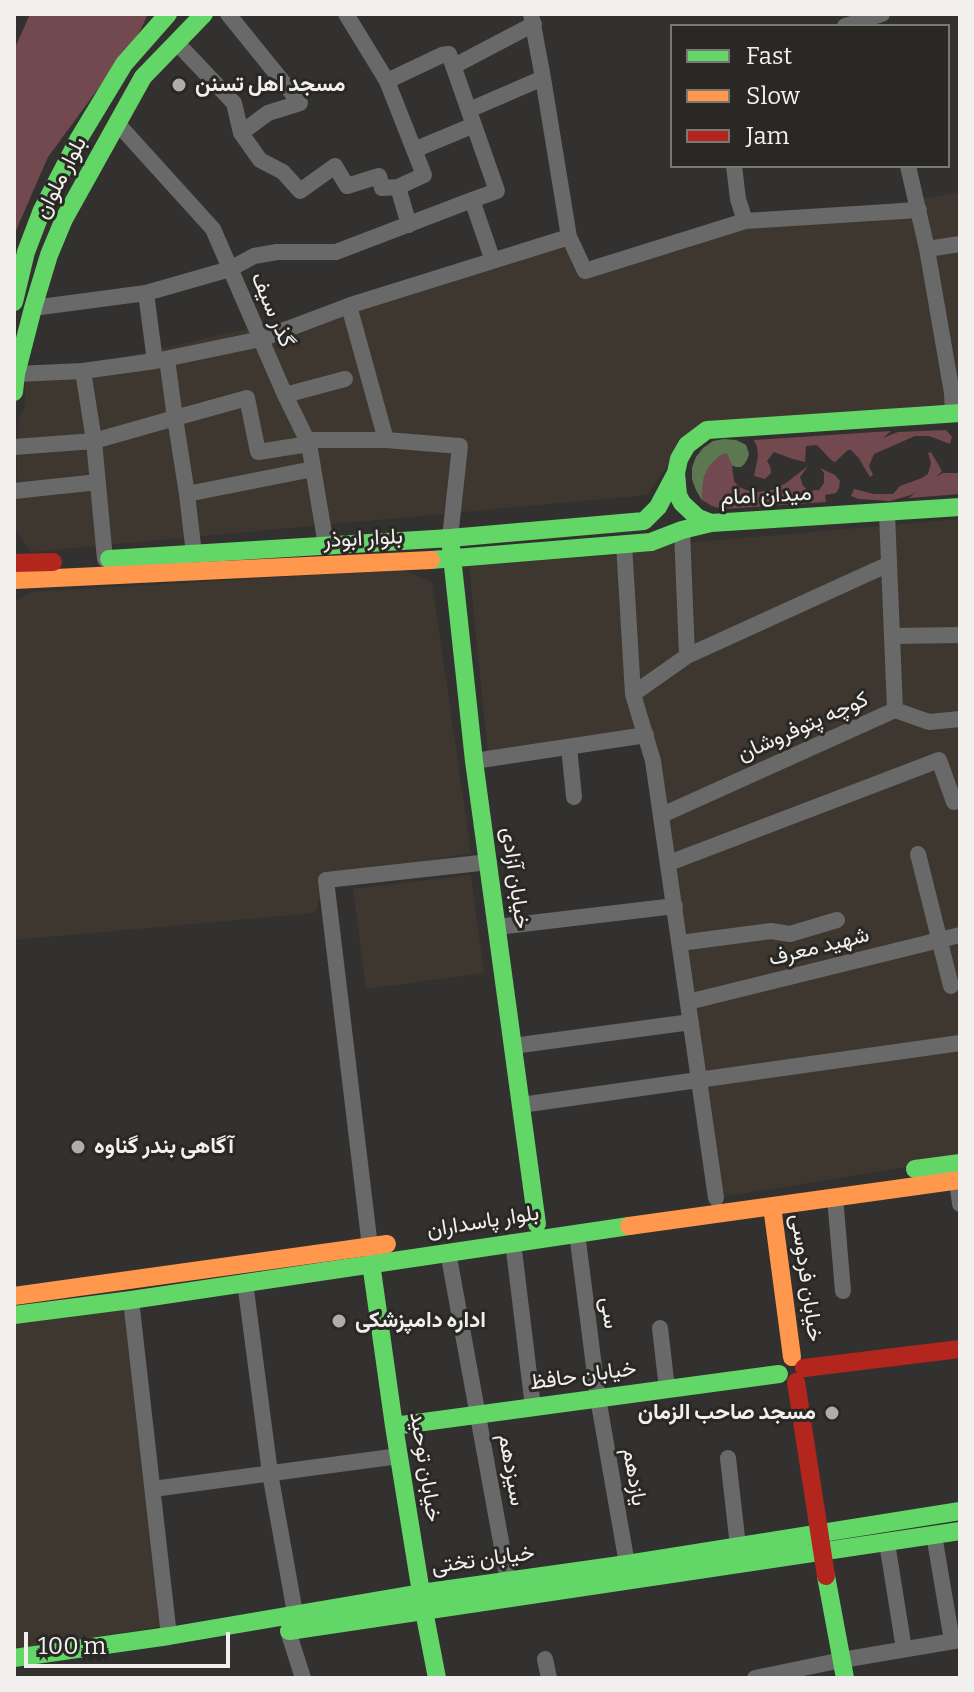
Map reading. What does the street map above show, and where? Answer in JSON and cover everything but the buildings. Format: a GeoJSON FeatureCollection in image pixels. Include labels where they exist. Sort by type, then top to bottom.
{"type":"FeatureCollection","features":[{"type":"Feature","properties":{"kind":"main road","name":"بلوار ملوان"},"geometry":{"type":"LineString","coordinates":[[14,302],[26,252],[42,210],[71,154],[124,64],[168,14]]}},
{"type":"Feature","properties":{"kind":"main road","name":"بلوار ملوان"},"geometry":{"type":"LineString","coordinates":[[15,383],[33,308],[64,219],[143,77],[204,14]]}},
{"type":"Feature","properties":{"kind":"main road"},"geometry":{"type":"LineString","coordinates":[[651,542],[655,529],[651,523],[644,521],[658,507],[687,445],[707,430],[957,413]]}},
{"type":"Feature","properties":{"kind":"main road","name":"میدان امام"},"geometry":{"type":"LineString","coordinates":[[676,473],[682,503],[698,518],[711,523],[960,507]]}},
{"type":"Feature","properties":{"kind":"main road","name":"بلوار ابوذر"},"geometry":{"type":"LineString","coordinates":[[14,563],[450,538],[644,521]]}},
{"type":"Feature","properties":{"kind":"main road","name":"بلوار ابوذر"},"geometry":{"type":"LineString","coordinates":[[14,580],[451,559],[651,542],[711,523]]}},
{"type":"Feature","properties":{"kind":"main road","name":"خیابان آزادی"},"geometry":{"type":"LineString","coordinates":[[450,538],[474,761],[537,1224]]}},
{"type":"Feature","properties":{"kind":"main road","name":"بلوار پاسداران"},"geometry":{"type":"LineString","coordinates":[[14,1315],[245,1282],[537,1224],[716,1198],[959,1174]]}},
{"type":"Feature","properties":{"kind":"main road","name":"بلوار پاسداران"},"geometry":{"type":"LineString","coordinates":[[14,1296],[371,1255],[448,1252],[835,1197],[959,1174]]}},
{"type":"Feature","properties":{"kind":"main road","name":"خیابان فردوسی"},"geometry":{"type":"LineString","coordinates":[[772,1206],[793,1370],[844,1669]]}},
{"type":"Feature","properties":{"kind":"main road","name":"خیابان توحید"},"geometry":{"type":"LineString","coordinates":[[371,1255],[394,1426],[437,1678]]}},
{"type":"Feature","properties":{"kind":"main road"},"geometry":{"type":"LineString","coordinates":[[100,1284],[103,1303]]}},
{"type":"Feature","properties":{"kind":"main road","name":"خیابان حافظ"},"geometry":{"type":"LineString","coordinates":[[394,1426],[960,1349]]}},
{"type":"Feature","properties":{"kind":"main road","name":"خیابان تختی"},"geometry":{"type":"LineString","coordinates":[[422,1602],[508,1580],[960,1511]]}},
{"type":"Feature","properties":{"kind":"main road","name":"خیابان تختی"},"geometry":{"type":"LineString","coordinates":[[14,1673],[292,1622],[422,1602],[822,1553],[960,1531]]}},
{"type":"Feature","properties":{"kind":"main road","name":"خیابان تختی"},"geometry":{"type":"LineString","coordinates":[[14,1658],[292,1622]]}},
{"type":"Feature","properties":{"kind":"street"},"geometry":{"type":"LineString","coordinates":[[228,14],[300,103],[268,113],[241,133]]}},
{"type":"Feature","properties":{"kind":"street"},"geometry":{"type":"LineString","coordinates":[[176,42],[234,103],[241,133],[260,160],[283,172],[300,191],[335,166],[347,186],[379,176],[382,188],[398,187],[424,175],[387,81],[346,14]]}},
{"type":"Feature","properties":{"kind":"street"},"geometry":{"type":"LineString","coordinates":[[852,24],[873,18]]}},
{"type":"Feature","properties":{"kind":"street"},"geometry":{"type":"LineString","coordinates":[[454,66],[533,19],[569,237],[585,271],[745,221],[919,210]]}},
{"type":"Feature","properties":{"kind":"street"},"geometry":{"type":"LineString","coordinates":[[33,308],[146,293],[230,269],[254,256],[277,252],[336,252],[497,191],[449,54],[387,81]]}},
{"type":"Feature","properties":{"kind":"street"},"geometry":{"type":"LineString","coordinates":[[414,150],[543,78]]}},
{"type":"Feature","properties":{"kind":"street","name":"گذر سیف"},"geometry":{"type":"LineString","coordinates":[[117,123],[213,229],[309,444],[326,545]]}},
{"type":"Feature","properties":{"kind":"street"},"geometry":{"type":"LineString","coordinates":[[734,168],[738,199],[745,221]]}},
{"type":"Feature","properties":{"kind":"street"},"geometry":{"type":"LineString","coordinates":[[908,168],[927,249],[957,413]]}},
{"type":"Feature","properties":{"kind":"street"},"geometry":{"type":"LineString","coordinates":[[398,187],[409,225]]}},
{"type":"Feature","properties":{"kind":"street"},"geometry":{"type":"LineString","coordinates":[[472,200],[493,261]]}},
{"type":"Feature","properties":{"kind":"street"},"geometry":{"type":"LineString","coordinates":[[15,383],[161,360],[261,339],[349,306],[569,237]]}},
{"type":"Feature","properties":{"kind":"street"},"geometry":{"type":"LineString","coordinates":[[927,249],[960,244]]}},
{"type":"Feature","properties":{"kind":"street"},"geometry":{"type":"LineString","coordinates":[[146,293],[175,418],[194,554]]}},
{"type":"Feature","properties":{"kind":"street"},"geometry":{"type":"LineString","coordinates":[[349,306],[386,440]]}},
{"type":"Feature","properties":{"kind":"street"},"geometry":{"type":"LineString","coordinates":[[83,371],[94,441],[105,559]]}},
{"type":"Feature","properties":{"kind":"street"},"geometry":{"type":"LineString","coordinates":[[285,395],[345,379]]}},
{"type":"Feature","properties":{"kind":"street"},"geometry":{"type":"LineString","coordinates":[[14,447],[94,441],[247,398],[258,452],[309,444],[312,440],[386,440],[460,446],[450,538]]}},
{"type":"Feature","properties":{"kind":"street"},"geometry":{"type":"LineString","coordinates":[[187,494],[313,469]]}},
{"type":"Feature","properties":{"kind":"street"},"geometry":{"type":"LineString","coordinates":[[14,491],[98,482]]}},
{"type":"Feature","properties":{"kind":"street","name":"کوچه پتوفروشان"},"geometry":{"type":"LineString","coordinates":[[662,815],[895,710],[887,513]]}},
{"type":"Feature","properties":{"kind":"street"},"geometry":{"type":"LineString","coordinates":[[682,530],[687,656]]}},
{"type":"Feature","properties":{"kind":"street"},"geometry":{"type":"LineString","coordinates":[[624,544],[633,694],[653,761],[662,815],[716,1198]]}},
{"type":"Feature","properties":{"kind":"street"},"geometry":{"type":"LineString","coordinates":[[633,694],[687,656],[889,564]]}},
{"type":"Feature","properties":{"kind":"street"},"geometry":{"type":"LineString","coordinates":[[892,636],[960,635]]}},
{"type":"Feature","properties":{"kind":"street"},"geometry":{"type":"LineString","coordinates":[[895,710],[929,722],[960,719]]}},
{"type":"Feature","properties":{"kind":"street"},"geometry":{"type":"LineString","coordinates":[[474,761],[646,735]]}},
{"type":"Feature","properties":{"kind":"street"},"geometry":{"type":"LineString","coordinates":[[569,747],[574,797]]}},
{"type":"Feature","properties":{"kind":"street"},"geometry":{"type":"LineString","coordinates":[[669,863],[939,760],[954,802],[960,800]]}},
{"type":"Feature","properties":{"kind":"street"},"geometry":{"type":"LineString","coordinates":[[918,854],[951,986]]}},
{"type":"Feature","properties":{"kind":"street"},"geometry":{"type":"LineString","coordinates":[[371,1255],[326,880],[489,862]]}},
{"type":"Feature","properties":{"kind":"street"},"geometry":{"type":"LineString","coordinates":[[497,927],[675,906]]}},
{"type":"Feature","properties":{"kind":"street"},"geometry":{"type":"LineString","coordinates":[[680,943],[771,931],[790,934],[837,920]]}},
{"type":"Feature","properties":{"kind":"street","name":"شهید معرف"},"geometry":{"type":"LineString","coordinates":[[688,1002],[960,935]]}},
{"type":"Feature","properties":{"kind":"street"},"geometry":{"type":"LineString","coordinates":[[513,1046],[691,1022]]}},
{"type":"Feature","properties":{"kind":"street"},"geometry":{"type":"LineString","coordinates":[[521,1105],[960,1043]]}},
{"type":"Feature","properties":{"kind":"street"},"geometry":{"type":"LineString","coordinates":[[959,1174],[960,1204]]}},
{"type":"Feature","properties":{"kind":"street"},"geometry":{"type":"LineString","coordinates":[[835,1197],[843,1291]]}},
{"type":"Feature","properties":{"kind":"street","name":"سی"},"geometry":{"type":"LineString","coordinates":[[577,1233],[598,1398]]}},
{"type":"Feature","properties":{"kind":"street"},"geometry":{"type":"LineString","coordinates":[[513,1242],[533,1407]]}},
{"type":"Feature","properties":{"kind":"street","name":"سیزدهم"},"geometry":{"type":"LineString","coordinates":[[448,1252],[508,1580]]}},
{"type":"Feature","properties":{"kind":"street"},"geometry":{"type":"LineString","coordinates":[[245,1282],[270,1473],[303,1678]]}},
{"type":"Feature","properties":{"kind":"street"},"geometry":{"type":"LineString","coordinates":[[131,1300],[169,1636]]}},
{"type":"Feature","properties":{"kind":"street"},"geometry":{"type":"LineString","coordinates":[[660,1328],[667,1389]]}},
{"type":"Feature","properties":{"kind":"street","name":"یازدهم"},"geometry":{"type":"LineString","coordinates":[[598,1398],[627,1564]]}},
{"type":"Feature","properties":{"kind":"street"},"geometry":{"type":"LineString","coordinates":[[153,1489],[399,1456]]}},
{"type":"Feature","properties":{"kind":"street"},"geometry":{"type":"LineString","coordinates":[[728,1458],[738,1546]]}},
{"type":"Feature","properties":{"kind":"street"},"geometry":{"type":"LineString","coordinates":[[755,1678],[844,1669],[904,1649],[956,1640],[934,1535]]}},
{"type":"Feature","properties":{"kind":"street"},"geometry":{"type":"LineString","coordinates":[[887,1543],[904,1649]]}},
{"type":"Feature","properties":{"kind":"street"},"geometry":{"type":"LineString","coordinates":[[545,1659],[549,1678]]}},
{"type":"Feature","properties":{"kind":"shaded area"},"geometry":{"type":"Polygon","coordinates":[[[30,14],[148,14],[139,33],[48,157],[14,235],[14,50],[30,14]]]}},
{"type":"Feature","properties":{"kind":"shaded area"},"geometry":{"type":"Polygon","coordinates":[[[960,192],[960,415],[707,430],[670,462],[647,495],[31,552],[15,530],[18,434],[25,404],[25,380],[351,305],[569,237],[584,270],[700,236],[960,192]]]}},
{"type":"Feature","properties":{"kind":"shaded area"},"geometry":{"type":"Polygon","coordinates":[[[946,430],[952,437],[950,444],[929,436],[915,436],[874,454],[869,466],[873,475],[870,477],[851,450],[835,462],[817,445],[806,446],[805,462],[774,452],[767,461],[771,473],[765,479],[754,476],[758,456],[754,440],[891,431],[883,438],[898,432],[946,430]]]}},
{"type":"Feature","properties":{"kind":"shaded area"},"geometry":{"type":"Polygon","coordinates":[[[724,439],[746,445],[747,460],[741,467],[736,467],[727,453],[719,456],[704,476],[702,500],[692,479],[692,468],[703,448],[713,441],[724,439]]]}},
{"type":"Feature","properties":{"kind":"shaded area"},"geometry":{"type":"Polygon","coordinates":[[[736,440],[746,445],[749,454],[741,467],[732,466],[734,481],[739,487],[757,492],[772,490],[808,466],[800,477],[809,491],[819,490],[824,483],[824,473],[820,468],[835,475],[840,481],[839,488],[836,493],[825,495],[826,502],[723,509],[712,506],[702,500],[692,479],[696,457],[736,440]]]}},
{"type":"Feature","properties":{"kind":"shaded area"},"geometry":{"type":"Polygon","coordinates":[[[931,452],[942,471],[936,477],[943,473],[960,473],[960,494],[909,498],[917,491],[890,501],[851,496],[854,489],[874,494],[893,494],[900,486],[928,474],[931,463],[928,453],[931,452]]]}},
{"type":"Feature","properties":{"kind":"shaded area"},"geometry":{"type":"Polygon","coordinates":[[[960,519],[960,1158],[716,1198],[637,693],[627,548],[960,519]]]}},
{"type":"Feature","properties":{"kind":"shaded area"},"geometry":{"type":"Polygon","coordinates":[[[620,555],[646,735],[488,755],[469,565],[620,555]]]}},
{"type":"Feature","properties":{"kind":"shaded area"},"geometry":{"type":"Polygon","coordinates":[[[402,570],[432,582],[471,853],[326,880],[315,913],[14,940],[14,603],[31,592],[402,570]]]}},
{"type":"Feature","properties":{"kind":"shaded area"},"geometry":{"type":"Polygon","coordinates":[[[471,875],[484,973],[366,989],[353,889],[471,875]]]}},
{"type":"Feature","properties":{"kind":"shaded area"},"geometry":{"type":"Polygon","coordinates":[[[131,1304],[164,1626],[14,1650],[14,1323],[131,1304]]]}},
{"type":"Feature","properties":{"kind":"traffic: fast"},"geometry":{"type":"LineString","coordinates":[[14,302],[26,252],[42,210],[78,140],[124,64],[168,14]]}},
{"type":"Feature","properties":{"kind":"traffic: fast"},"geometry":{"type":"LineString","coordinates":[[14,392],[33,308],[64,219],[143,77],[204,14]]}},
{"type":"Feature","properties":{"kind":"traffic: fast"},"geometry":{"type":"LineString","coordinates":[[960,413],[707,430],[687,445],[676,473],[682,503],[698,518],[711,523],[960,507]]}},
{"type":"Feature","properties":{"kind":"traffic: fast"},"geometry":{"type":"LineString","coordinates":[[109,559],[450,538],[644,521],[658,507],[676,473]]}},
{"type":"Feature","properties":{"kind":"traffic: fast"},"geometry":{"type":"LineString","coordinates":[[431,560],[651,542],[711,523]]}},
{"type":"Feature","properties":{"kind":"traffic: fast"},"geometry":{"type":"LineString","coordinates":[[450,538],[474,761],[537,1224]]}},
{"type":"Feature","properties":{"kind":"traffic: fast"},"geometry":{"type":"LineString","coordinates":[[915,1169],[960,1163]]}},
{"type":"Feature","properties":{"kind":"traffic: fast"},"geometry":{"type":"LineString","coordinates":[[14,1315],[629,1226]]}},
{"type":"Feature","properties":{"kind":"traffic: fast"},"geometry":{"type":"LineString","coordinates":[[371,1263],[394,1426],[437,1678]]}},
{"type":"Feature","properties":{"kind":"traffic: fast"},"geometry":{"type":"LineString","coordinates":[[394,1426],[779,1374]]}},
{"type":"Feature","properties":{"kind":"traffic: fast"},"geometry":{"type":"LineString","coordinates":[[14,1658],[960,1511]]}},
{"type":"Feature","properties":{"kind":"traffic: fast"},"geometry":{"type":"LineString","coordinates":[[289,1631],[960,1531]]}},
{"type":"Feature","properties":{"kind":"traffic: fast"},"geometry":{"type":"LineString","coordinates":[[826,1576],[845,1678]]}},
{"type":"Feature","properties":{"kind":"traffic: slow"},"geometry":{"type":"LineString","coordinates":[[14,580],[431,560]]}},
{"type":"Feature","properties":{"kind":"traffic: slow"},"geometry":{"type":"LineString","coordinates":[[629,1226],[960,1180]]}},
{"type":"Feature","properties":{"kind":"traffic: slow"},"geometry":{"type":"LineString","coordinates":[[772,1206],[792,1357]]}},
{"type":"Feature","properties":{"kind":"traffic: slow"},"geometry":{"type":"LineString","coordinates":[[14,1296],[387,1244]]}},
{"type":"Feature","properties":{"kind":"traffic: jam"},"geometry":{"type":"LineString","coordinates":[[14,563],[53,562]]}},
{"type":"Feature","properties":{"kind":"traffic: jam"},"geometry":{"type":"LineString","coordinates":[[804,1368],[960,1349]]}},
{"type":"Feature","properties":{"kind":"traffic: jam"},"geometry":{"type":"LineString","coordinates":[[796,1382],[826,1576]]}},
{"type":"Feature","properties":{"kind":"place","name":"مسجد اهل تسنن"},"geometry":{"type":"Point","coordinates":[179,85]}},
{"type":"Feature","properties":{"kind":"place","name":"آگاهی بندر گناوه"},"geometry":{"type":"Point","coordinates":[78,1147]}},
{"type":"Feature","properties":{"kind":"place","name":"اداره دامپزشکی"},"geometry":{"type":"Point","coordinates":[339,1321]}},
{"type":"Feature","properties":{"kind":"place","name":"مسجد صاحب الزمان"},"geometry":{"type":"Point","coordinates":[832,1413]}}]}
